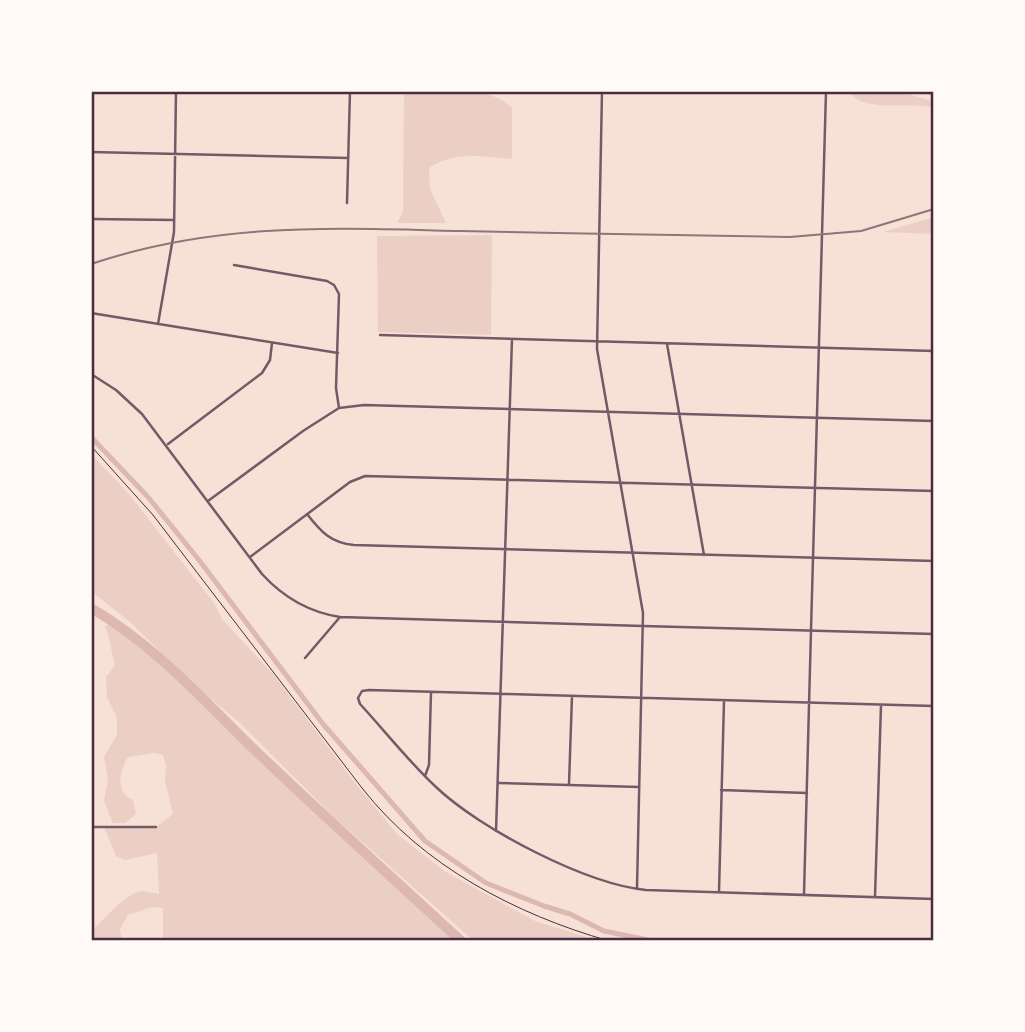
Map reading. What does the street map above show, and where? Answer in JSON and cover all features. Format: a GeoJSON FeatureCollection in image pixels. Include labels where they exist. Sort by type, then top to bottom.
{"type":"FeatureCollection","features":[{"type":"Feature","properties":{"kind":"street"},"geometry":{"type":"LineString","coordinates":[[158,324],[174,220],[176,91]]}},
{"type":"Feature","properties":{"kind":"street"},"geometry":{"type":"LineString","coordinates":[[326,91],[350,91],[347,203]]}},
{"type":"Feature","properties":{"kind":"street"},"geometry":{"type":"LineString","coordinates":[[602,91],[597,341],[643,613],[637,889]]}},
{"type":"Feature","properties":{"kind":"street"},"geometry":{"type":"LineString","coordinates":[[804,894],[826,91]]}},
{"type":"Feature","properties":{"kind":"street"},"geometry":{"type":"LineString","coordinates":[[91,152],[348,158]]}},
{"type":"Feature","properties":{"kind":"street"},"geometry":{"type":"LineString","coordinates":[[91,219],[174,220]]}},
{"type":"Feature","properties":{"kind":"street"},"geometry":{"type":"LineString","coordinates":[[234,265],[327,281],[334,285],[339,294],[336,388],[339,408]]}},
{"type":"Feature","properties":{"kind":"street"},"geometry":{"type":"LineString","coordinates":[[91,313],[338,353]]}},
{"type":"Feature","properties":{"kind":"street"},"geometry":{"type":"LineString","coordinates":[[380,335],[934,351]]}},
{"type":"Feature","properties":{"kind":"street"},"geometry":{"type":"LineString","coordinates":[[496,831],[512,339]]}},
{"type":"Feature","properties":{"kind":"street"},"geometry":{"type":"LineString","coordinates":[[166,445],[262,373],[270,360],[272,343]]}},
{"type":"Feature","properties":{"kind":"street"},"geometry":{"type":"LineString","coordinates":[[667,344],[704,555]]}},
{"type":"Feature","properties":{"kind":"street"},"geometry":{"type":"LineString","coordinates":[[91,374],[116,390],[135,407],[262,574],[284,595],[312,610],[340,617],[934,634]]}},
{"type":"Feature","properties":{"kind":"street"},"geometry":{"type":"LineString","coordinates":[[208,501],[339,408],[372,405],[934,421]]}},
{"type":"Feature","properties":{"kind":"street"},"geometry":{"type":"LineString","coordinates":[[250,557],[361,476],[934,491]]}},
{"type":"Feature","properties":{"kind":"street"},"geometry":{"type":"LineString","coordinates":[[307,514],[323,533],[343,544],[934,561]]}},
{"type":"Feature","properties":{"kind":"street"},"geometry":{"type":"LineString","coordinates":[[305,658],[340,617]]}},
{"type":"Feature","properties":{"kind":"street"},"geometry":{"type":"LineString","coordinates":[[934,706],[369,690],[359,694],[360,704],[440,791],[496,831],[576,871],[637,889],[934,899]]}},
{"type":"Feature","properties":{"kind":"street"},"geometry":{"type":"LineString","coordinates":[[425,776],[429,765],[430,692]]}},
{"type":"Feature","properties":{"kind":"street"},"geometry":{"type":"LineString","coordinates":[[569,785],[572,696]]}},
{"type":"Feature","properties":{"kind":"street"},"geometry":{"type":"LineString","coordinates":[[719,892],[724,701]]}},
{"type":"Feature","properties":{"kind":"street"},"geometry":{"type":"LineString","coordinates":[[876,897],[881,705]]}},
{"type":"Feature","properties":{"kind":"street"},"geometry":{"type":"LineString","coordinates":[[498,783],[639,787]]}},
{"type":"Feature","properties":{"kind":"street"},"geometry":{"type":"LineString","coordinates":[[721,790],[807,793]]}},
{"type":"Feature","properties":{"kind":"street"},"geometry":{"type":"LineString","coordinates":[[91,827],[156,827]]}},
{"type":"Feature","properties":{"kind":"path"},"geometry":{"type":"LineString","coordinates":[[91,446],[153,515],[362,789],[394,825],[429,854],[479,887],[550,922],[609,941]]}},
{"type":"Feature","properties":{"kind":"shaded area"},"geometry":{"type":"Polygon","coordinates":[[[404,91],[475,91],[489,94],[512,108],[512,159],[459,157],[429,168],[430,189],[446,223],[397,223],[403,212],[404,91]]]}},
{"type":"Feature","properties":{"kind":"shaded area"},"geometry":{"type":"Polygon","coordinates":[[[849,91],[899,91],[934,102],[934,108],[875,105],[855,98],[849,91]]]}},
{"type":"Feature","properties":{"kind":"shaded area"},"geometry":{"type":"Polygon","coordinates":[[[934,217],[934,234],[883,232],[934,217]]]}},
{"type":"Feature","properties":{"kind":"shaded area"},"geometry":{"type":"Polygon","coordinates":[[[492,235],[491,335],[378,332],[377,236],[492,235]]]}},
{"type":"Feature","properties":{"kind":"shaded area"},"geometry":{"type":"Polygon","coordinates":[[[91,454],[129,494],[214,603],[222,619],[273,674],[398,835],[446,872],[535,921],[599,941],[474,941],[335,818],[241,724],[191,682],[131,623],[91,591],[91,454]]]}},
{"type":"Feature","properties":{"kind":"shaded area"},"geometry":{"type":"Polygon","coordinates":[[[115,622],[461,941],[163,941],[163,908],[152,907],[128,915],[120,929],[122,941],[91,941],[91,931],[129,897],[142,891],[159,894],[157,853],[125,860],[116,856],[104,827],[156,827],[173,814],[165,781],[166,765],[163,755],[155,753],[128,757],[122,769],[121,787],[133,800],[136,814],[125,823],[113,823],[104,801],[108,779],[104,757],[117,735],[117,718],[107,697],[106,677],[115,665],[105,626],[115,622]]]}},
{"type":"Feature","properties":{"kind":"waterway"},"geometry":{"type":"LineString","coordinates":[[921,91],[934,95]]}},
{"type":"Feature","properties":{"kind":"waterway"},"geometry":{"type":"LineString","coordinates":[[91,437],[148,497],[323,724],[425,841],[486,883],[570,914],[604,931],[653,941]]}},
{"type":"Feature","properties":{"kind":"waterway"},"geometry":{"type":"LineString","coordinates":[[91,608],[159,657],[285,779],[461,941]]}},
{"type":"Feature","properties":{"kind":"railway"},"geometry":{"type":"LineString","coordinates":[[91,264],[138,250],[184,241],[274,231],[365,229],[790,237],[861,231],[934,209]]}}]}
